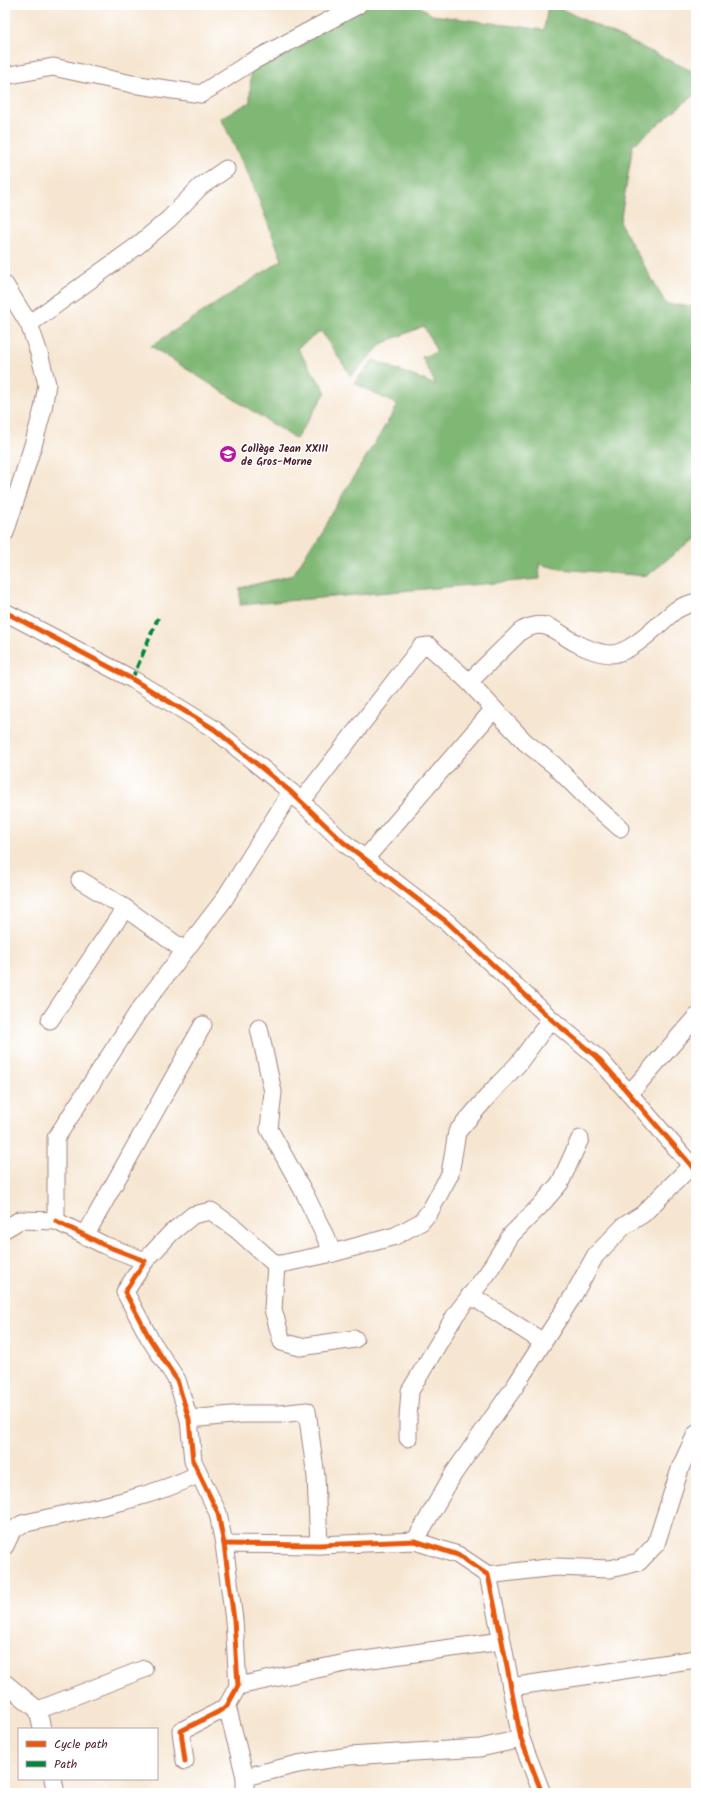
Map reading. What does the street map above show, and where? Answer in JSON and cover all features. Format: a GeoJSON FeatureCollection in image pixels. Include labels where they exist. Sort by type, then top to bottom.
{"type":"FeatureCollection","features":[{"type":"Feature","properties":{"kind":"street"},"geometry":{"type":"LineString","coordinates":[[5,76],[53,67],[132,84],[201,94],[251,62],[343,9],[358,5]]}},
{"type":"Feature","properties":{"kind":"street"},"geometry":{"type":"LineString","coordinates":[[29,324],[137,246],[169,219],[200,187],[226,169]]}},
{"type":"Feature","properties":{"kind":"street"},"geometry":{"type":"LineString","coordinates":[[5,285],[29,324],[39,353],[47,384],[43,409],[34,442],[5,533]]}},
{"type":"Feature","properties":{"kind":"street"},"geometry":{"type":"LineString","coordinates":[[469,682],[521,631],[529,626],[542,625],[555,629],[576,643],[596,651],[612,654],[627,649],[678,609],[696,602]]}},
{"type":"Feature","properties":{"kind":"street"},"geometry":{"type":"LineString","coordinates":[[5,612],[118,672],[214,729],[296,797],[364,860],[447,922],[551,1019],[600,1060],[693,1168],[643,1214],[624,1226],[595,1256],[573,1296],[454,1473],[414,1541]]}},
{"type":"Feature","properties":{"kind":"street"},"geometry":{"type":"LineString","coordinates":[[56,1220],[56,1138],[138,1012],[223,901],[296,797],[421,647],[429,646],[469,682],[525,742],[554,765],[593,804],[620,828]]}},
{"type":"Feature","properties":{"kind":"street"},"geometry":{"type":"LineString","coordinates":[[364,860],[494,709]]}},
{"type":"Feature","properties":{"kind":"street"},"geometry":{"type":"LineString","coordinates":[[80,880],[125,908],[185,951]]}},
{"type":"Feature","properties":{"kind":"street"},"geometry":{"type":"LineString","coordinates":[[50,1020],[125,908]]}},
{"type":"Feature","properties":{"kind":"street"},"geometry":{"type":"LineString","coordinates":[[630,1093],[696,1017]]}},
{"type":"Feature","properties":{"kind":"street"},"geometry":{"type":"LineString","coordinates":[[276,1265],[333,1253],[395,1236],[421,1222],[430,1211],[450,1174],[457,1132],[518,1064],[551,1019]]}},
{"type":"Feature","properties":{"kind":"street"},"geometry":{"type":"LineString","coordinates":[[85,1236],[204,1025]]}},
{"type":"Feature","properties":{"kind":"street"},"geometry":{"type":"LineString","coordinates":[[259,1028],[273,1092],[269,1129],[306,1196],[333,1253]]}},
{"type":"Feature","properties":{"kind":"street"},"geometry":{"type":"LineString","coordinates":[[408,1438],[410,1391],[456,1314],[487,1274],[511,1235],[540,1206],[560,1183],[580,1139]]}},
{"type":"Feature","properties":{"kind":"street"},"geometry":{"type":"LineString","coordinates":[[185,1761],[181,1731],[227,1706],[238,1686],[234,1620],[224,1544],[218,1513],[193,1461],[189,1419],[177,1380],[150,1339],[125,1292],[146,1261],[171,1233],[194,1215],[211,1210],[236,1229],[276,1265]]}},
{"type":"Feature","properties":{"kind":"street"},"geometry":{"type":"LineString","coordinates":[[5,1229],[20,1220],[56,1220],[85,1236],[146,1261]]}},
{"type":"Feature","properties":{"kind":"street"},"geometry":{"type":"LineString","coordinates":[[276,1265],[273,1309],[282,1342],[300,1347],[355,1339]]}},
{"type":"Feature","properties":{"kind":"street"},"geometry":{"type":"LineString","coordinates":[[470,1296],[543,1342]]}},
{"type":"Feature","properties":{"kind":"street"},"geometry":{"type":"LineString","coordinates":[[189,1419],[243,1414],[279,1414],[307,1411],[317,1489],[319,1545]]}},
{"type":"Feature","properties":{"kind":"street"},"geometry":{"type":"LineString","coordinates":[[224,1544],[319,1545],[414,1541],[458,1555],[488,1575],[555,1567],[610,1569],[639,1562],[656,1544],[681,1466],[696,1434]]}},
{"type":"Feature","properties":{"kind":"street"},"geometry":{"type":"LineString","coordinates":[[5,1546],[12,1531],[22,1524],[119,1502],[178,1485],[199,1474]]}},
{"type":"Feature","properties":{"kind":"street"},"geometry":{"type":"LineString","coordinates":[[488,1575],[521,1739],[542,1793]]}},
{"type":"Feature","properties":{"kind":"street"},"geometry":{"type":"LineString","coordinates":[[238,1686],[350,1662],[502,1641]]}},
{"type":"Feature","properties":{"kind":"street"},"geometry":{"type":"LineString","coordinates":[[511,1687],[696,1659]]}},
{"type":"Feature","properties":{"kind":"street"},"geometry":{"type":"LineString","coordinates":[[38,1710],[144,1669]]}},
{"type":"Feature","properties":{"kind":"street"},"geometry":{"type":"LineString","coordinates":[[5,1683],[38,1710],[42,1728]]}},
{"type":"Feature","properties":{"kind":"street"},"geometry":{"type":"LineString","coordinates":[[227,1706],[245,1785],[298,1764],[349,1756],[480,1748],[521,1739]]}},
{"type":"Feature","properties":{"kind":"street"},"geometry":{"type":"LineString","coordinates":[[53,1780],[56,1793]]}},
{"type":"Feature","properties":{"kind":"green space"},"geometry":{"type":"Polygon","coordinates":[[[364,5],[418,5],[432,15],[544,30],[548,5],[553,5],[696,73],[696,93],[633,145],[620,223],[666,304],[696,307],[696,536],[647,576],[560,569],[539,564],[540,579],[240,605],[240,588],[293,575],[398,405],[354,383],[373,360],[436,385],[422,357],[437,352],[424,326],[383,343],[351,376],[321,331],[297,348],[326,392],[296,439],[151,346],[282,260],[254,187],[221,118],[250,102],[251,62],[364,5]]]}},
{"type":"Feature","properties":{"kind":"marked path"},"geometry":{"type":"LineString","coordinates":[[132,679],[158,618]]}},
{"type":"Feature","properties":{"kind":"cycle path"},"geometry":{"type":"LineString","coordinates":[[5,612],[132,679],[214,729],[291,792],[343,842],[447,922],[551,1019],[600,1060],[696,1171]]}},
{"type":"Feature","properties":{"kind":"cycle path"},"geometry":{"type":"LineString","coordinates":[[56,1221],[104,1245],[145,1261],[125,1292],[150,1339],[177,1380],[189,1419],[193,1461],[218,1513],[224,1544],[234,1620],[238,1686],[227,1706],[181,1731],[185,1761]]}},
{"type":"Feature","properties":{"kind":"cycle path"},"geometry":{"type":"LineString","coordinates":[[224,1544],[319,1545],[415,1541],[458,1555],[488,1575],[521,1739],[542,1793]]}},
{"type":"Feature","properties":{"kind":"place","name":"Collège Jean XXIII de Gros-Morne"},"geometry":{"type":"Point","coordinates":[228,454]}}]}
